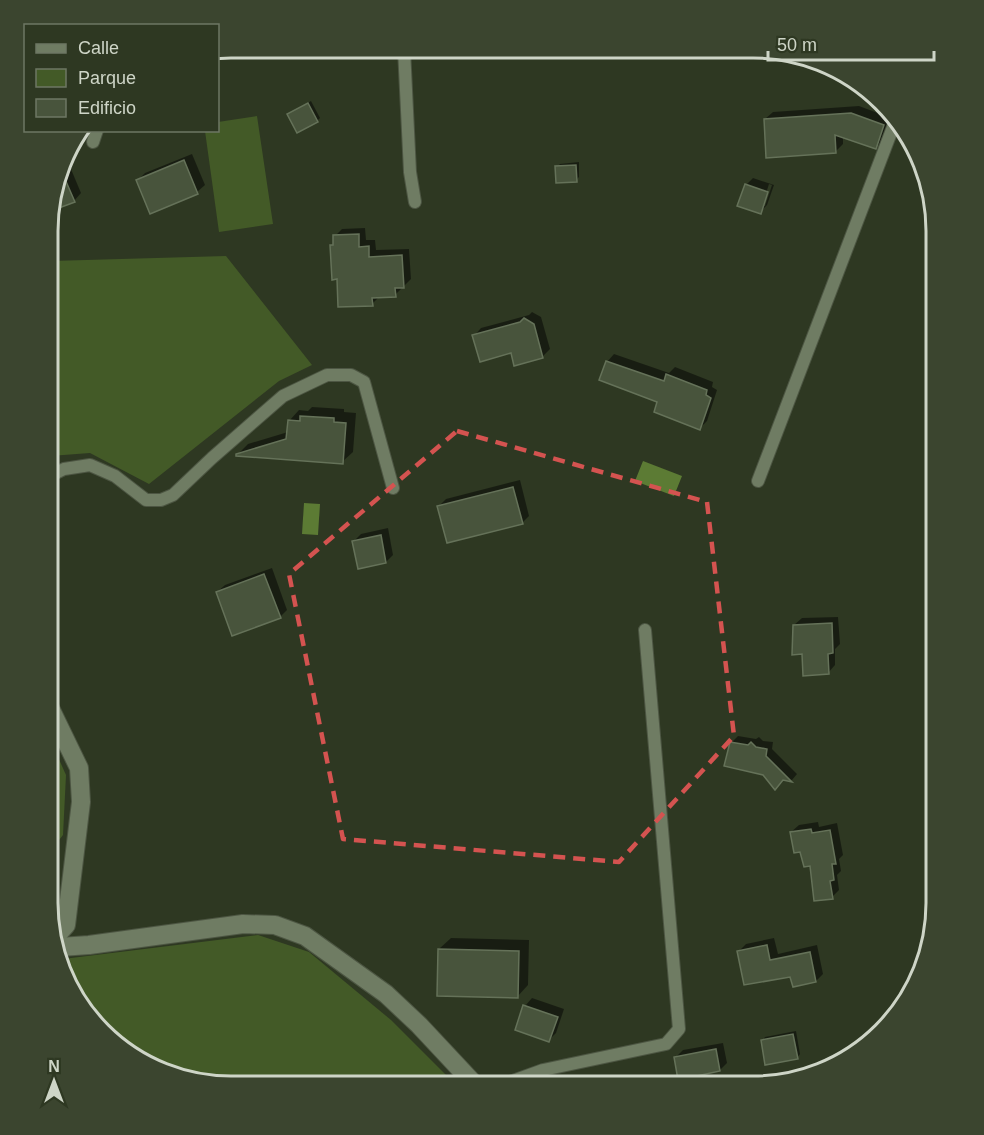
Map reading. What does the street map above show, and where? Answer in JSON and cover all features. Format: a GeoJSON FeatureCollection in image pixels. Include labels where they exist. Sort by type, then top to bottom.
{"type":"FeatureCollection","features":[{"type":"Feature","properties":{"kind":"street"},"geometry":{"type":"LineString","coordinates":[[59,727],[79,768],[81,802],[66,925],[61,931]]}},
{"type":"Feature","properties":{"kind":"street"},"geometry":{"type":"LineString","coordinates":[[64,947],[243,924],[275,926],[305,936],[386,994],[467,1076]]}},
{"type":"Feature","properties":{"kind":"lane"},"geometry":{"type":"LineString","coordinates":[[405,59],[410,172],[416,202]]}},
{"type":"Feature","properties":{"kind":"lane"},"geometry":{"type":"LineString","coordinates":[[758,481],[892,129]]}},
{"type":"Feature","properties":{"kind":"lane"},"geometry":{"type":"LineString","coordinates":[[59,472],[90,465],[115,476],[146,500],[161,500],[173,495],[283,396],[327,375],[351,375],[364,382],[393,488]]}},
{"type":"Feature","properties":{"kind":"lane"},"geometry":{"type":"LineString","coordinates":[[526,1076],[543,1070],[666,1044],[679,1029],[645,630]]}},
{"type":"Feature","properties":{"kind":"highlighted area"},"geometry":{"type":"Polygon","coordinates":[[[457,431],[707,502],[734,736],[619,862],[343,839],[289,574],[457,431]]]}},
{"type":"Feature","properties":{"kind":"green space"},"geometry":{"type":"Polygon","coordinates":[[[257,116],[273,224],[219,232],[205,132],[219,132],[219,122],[257,116]]]}},
{"type":"Feature","properties":{"kind":"green space"},"geometry":{"type":"Polygon","coordinates":[[[226,256],[312,365],[279,381],[149,484],[90,453],[59,455],[59,261],[226,256]]]}},
{"type":"Feature","properties":{"kind":"green space"},"geometry":{"type":"Polygon","coordinates":[[[59,759],[66,775],[63,835],[59,840],[59,759]]]}},
{"type":"Feature","properties":{"kind":"green space"},"geometry":{"type":"Polygon","coordinates":[[[258,935],[309,952],[391,1020],[447,1076],[221,1076],[187,1071],[145,1053],[126,1041],[109,1026],[94,1009],[82,990],[68,958],[258,935]]]}},
{"type":"Feature","properties":{"kind":"shaded area"},"geometry":{"type":"Polygon","coordinates":[[[643,461],[682,476],[674,496],[635,481],[643,461]]]}},
{"type":"Feature","properties":{"kind":"shaded area"},"geometry":{"type":"Polygon","coordinates":[[[304,503],[320,504],[318,535],[302,534],[304,503]]]}},
{"type":"Feature","properties":{"kind":"building"},"geometry":{"type":"Polygon","coordinates":[[[308,103],[318,122],[297,133],[287,114],[308,103]]]}},
{"type":"Feature","properties":{"kind":"building"},"geometry":{"type":"Polygon","coordinates":[[[851,113],[884,125],[876,149],[835,135],[836,153],[766,158],[764,119],[851,113]]]}},
{"type":"Feature","properties":{"kind":"building"},"geometry":{"type":"Polygon","coordinates":[[[184,160],[198,194],[150,214],[136,180],[184,160]]]}},
{"type":"Feature","properties":{"kind":"building"},"geometry":{"type":"Polygon","coordinates":[[[576,165],[577,182],[556,183],[555,166],[576,165]]]}},
{"type":"Feature","properties":{"kind":"building"},"geometry":{"type":"Polygon","coordinates":[[[66,182],[75,202],[60,208],[66,182]]]}},
{"type":"Feature","properties":{"kind":"building"},"geometry":{"type":"Polygon","coordinates":[[[745,184],[768,192],[761,214],[737,206],[745,184]]]}},
{"type":"Feature","properties":{"kind":"building"},"geometry":{"type":"Polygon","coordinates":[[[359,234],[359,247],[369,246],[369,257],[402,255],[404,288],[395,288],[396,297],[372,298],[373,306],[338,307],[337,279],[332,280],[330,245],[333,245],[333,235],[359,234]]]}},
{"type":"Feature","properties":{"kind":"building"},"geometry":{"type":"Polygon","coordinates":[[[524,318],[534,324],[543,358],[514,366],[511,353],[480,362],[472,335],[520,322],[524,318]]]}},
{"type":"Feature","properties":{"kind":"building"},"geometry":{"type":"Polygon","coordinates":[[[606,361],[664,381],[666,374],[707,390],[706,395],[711,398],[700,430],[654,412],[657,402],[599,380],[606,361]]]}},
{"type":"Feature","properties":{"kind":"building"},"geometry":{"type":"Polygon","coordinates":[[[300,416],[334,418],[334,422],[346,423],[343,464],[236,456],[236,454],[286,439],[288,420],[300,421],[300,416]]]}},
{"type":"Feature","properties":{"kind":"building"},"geometry":{"type":"Polygon","coordinates":[[[513,487],[523,524],[447,543],[437,506],[513,487]]]}},
{"type":"Feature","properties":{"kind":"building"},"geometry":{"type":"Polygon","coordinates":[[[381,535],[386,563],[358,569],[352,541],[381,535]]]}},
{"type":"Feature","properties":{"kind":"building"},"geometry":{"type":"Polygon","coordinates":[[[264,574],[281,618],[232,636],[216,592],[264,574]]]}},
{"type":"Feature","properties":{"kind":"building"},"geometry":{"type":"Polygon","coordinates":[[[832,623],[833,653],[828,654],[829,674],[803,676],[802,654],[792,655],[793,625],[832,623]]]}},
{"type":"Feature","properties":{"kind":"building"},"geometry":{"type":"Polygon","coordinates":[[[730,742],[748,745],[751,742],[756,747],[767,749],[766,756],[792,782],[783,780],[775,790],[763,775],[724,766],[730,742]]]}},
{"type":"Feature","properties":{"kind":"building"},"geometry":{"type":"Polygon","coordinates":[[[811,829],[812,833],[830,830],[836,864],[832,864],[834,880],[830,881],[833,899],[814,901],[810,866],[804,867],[800,852],[794,853],[790,832],[811,829]]]}},
{"type":"Feature","properties":{"kind":"building"},"geometry":{"type":"Polygon","coordinates":[[[767,945],[770,960],[810,952],[816,982],[793,987],[790,977],[744,985],[737,951],[767,945]]]}},
{"type":"Feature","properties":{"kind":"building"},"geometry":{"type":"Polygon","coordinates":[[[438,949],[519,951],[518,998],[437,996],[438,949]]]}},
{"type":"Feature","properties":{"kind":"building"},"geometry":{"type":"Polygon","coordinates":[[[523,1005],[558,1017],[549,1042],[515,1030],[523,1005]]]}},
{"type":"Feature","properties":{"kind":"building"},"geometry":{"type":"Polygon","coordinates":[[[793,1034],[798,1059],[765,1065],[761,1040],[793,1034]]]}},
{"type":"Feature","properties":{"kind":"building"},"geometry":{"type":"Polygon","coordinates":[[[716,1049],[720,1071],[697,1076],[677,1076],[674,1057],[716,1049]]]}}]}
